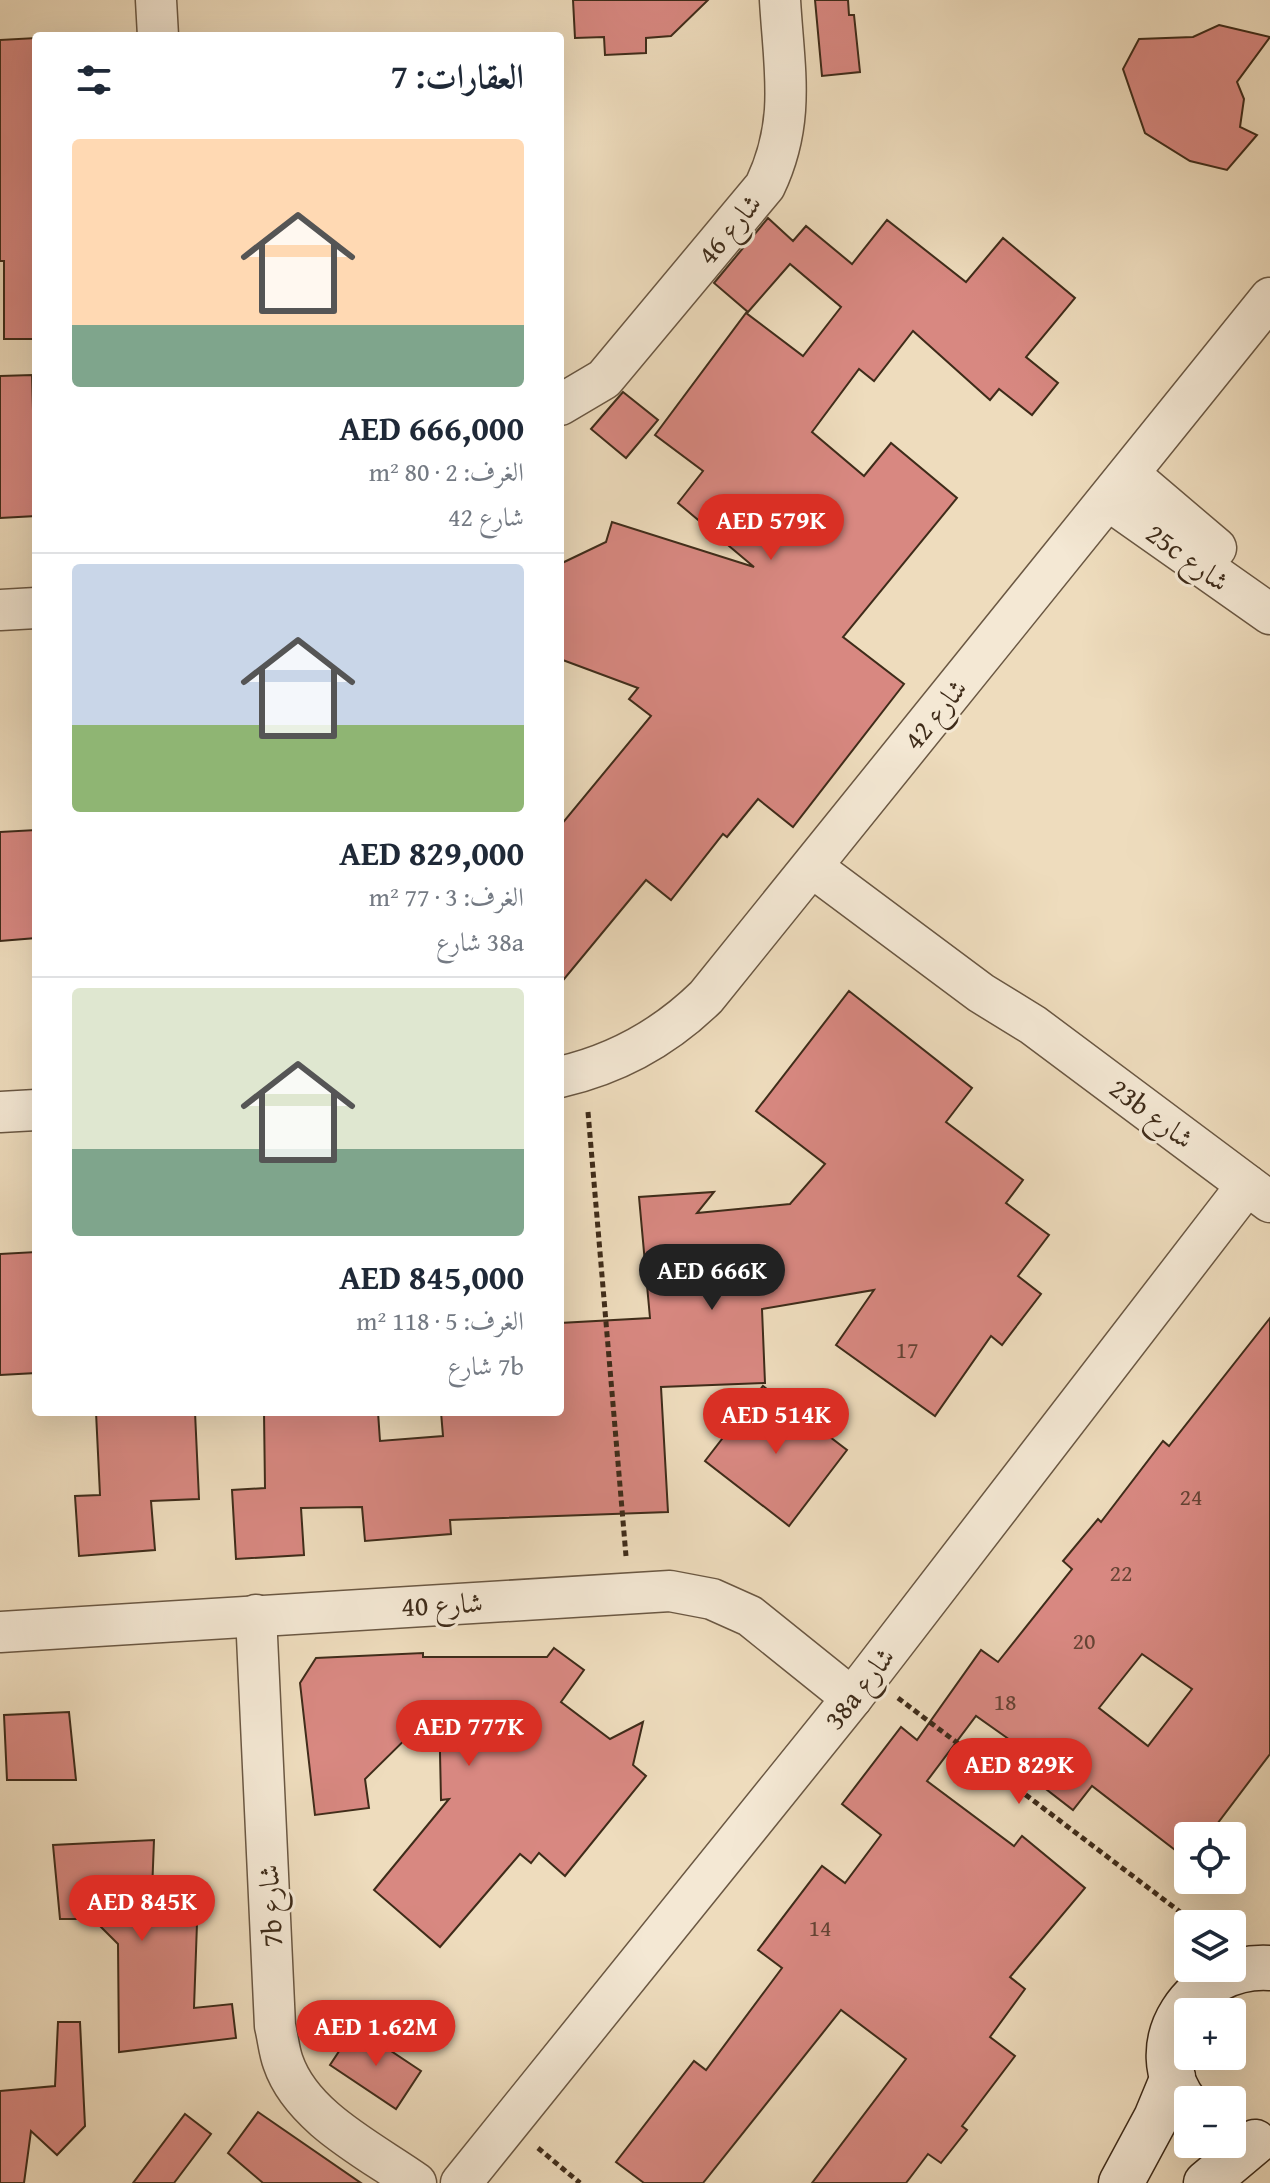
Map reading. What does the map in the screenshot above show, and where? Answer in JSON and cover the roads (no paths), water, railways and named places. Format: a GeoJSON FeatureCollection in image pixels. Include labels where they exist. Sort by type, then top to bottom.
{"type":"FeatureCollection","features":[{"type":"Feature","properties":{"kind":"street"},"geometry":{"type":"LineString","coordinates":[[156,0],[158,32]]}},
{"type":"Feature","properties":{"kind":"street","name":"شارع 46"},"geometry":{"type":"LineString","coordinates":[[564,403],[604,379],[765,186],[780,156],[787,123],[780,0]]}},
{"type":"Feature","properties":{"kind":"street","name":"شارع 42"},"geometry":{"type":"LineString","coordinates":[[572,1074],[638,1050],[685,1017],[725,976],[1270,298]]}},
{"type":"Feature","properties":{"kind":"street","name":"25c شارع"},"geometry":{"type":"LineString","coordinates":[[1118,487],[1270,595]]}},
{"type":"Feature","properties":{"kind":"street","name":"25c شارع"},"geometry":{"type":"LineString","coordinates":[[1118,487],[1270,614]]}},
{"type":"Feature","properties":{"kind":"street"},"geometry":{"type":"LineString","coordinates":[[0,610],[32,608]]}},
{"type":"Feature","properties":{"kind":"street","name":"23b شارع"},"geometry":{"type":"LineString","coordinates":[[821,856],[968,957],[1033,1025],[1258,1194]]}},
{"type":"Feature","properties":{"kind":"street"},"geometry":{"type":"LineString","coordinates":[[0,1112],[32,1110]]}},
{"type":"Feature","properties":{"kind":"street","name":"38a شارع"},"geometry":{"type":"LineString","coordinates":[[461,2183],[1258,1194]]}},
{"type":"Feature","properties":{"kind":"street","name":"شارع 40"},"geometry":{"type":"LineString","coordinates":[[0,1632],[670,1591],[712,1599],[750,1616],[860,1687]]}},
{"type":"Feature","properties":{"kind":"street","name":"7b شارع"},"geometry":{"type":"LineString","coordinates":[[256,1615],[275,2026],[284,2065],[304,2099],[333,2125],[416,2183]]}},
{"type":"Feature","properties":{"kind":"street"},"geometry":{"type":"LineString","coordinates":[[1179,2086],[1173,2038],[1187,2002],[1205,1984],[1227,1972],[1253,1967],[1270,1968]]}},
{"type":"Feature","properties":{"kind":"street"},"geometry":{"type":"LineString","coordinates":[[1121,2183],[1156,2118],[1174,2098]]}},
{"type":"Feature","properties":{"kind":"street"},"geometry":{"type":"LineString","coordinates":[[1206,2183],[1259,2141]]}}]}
